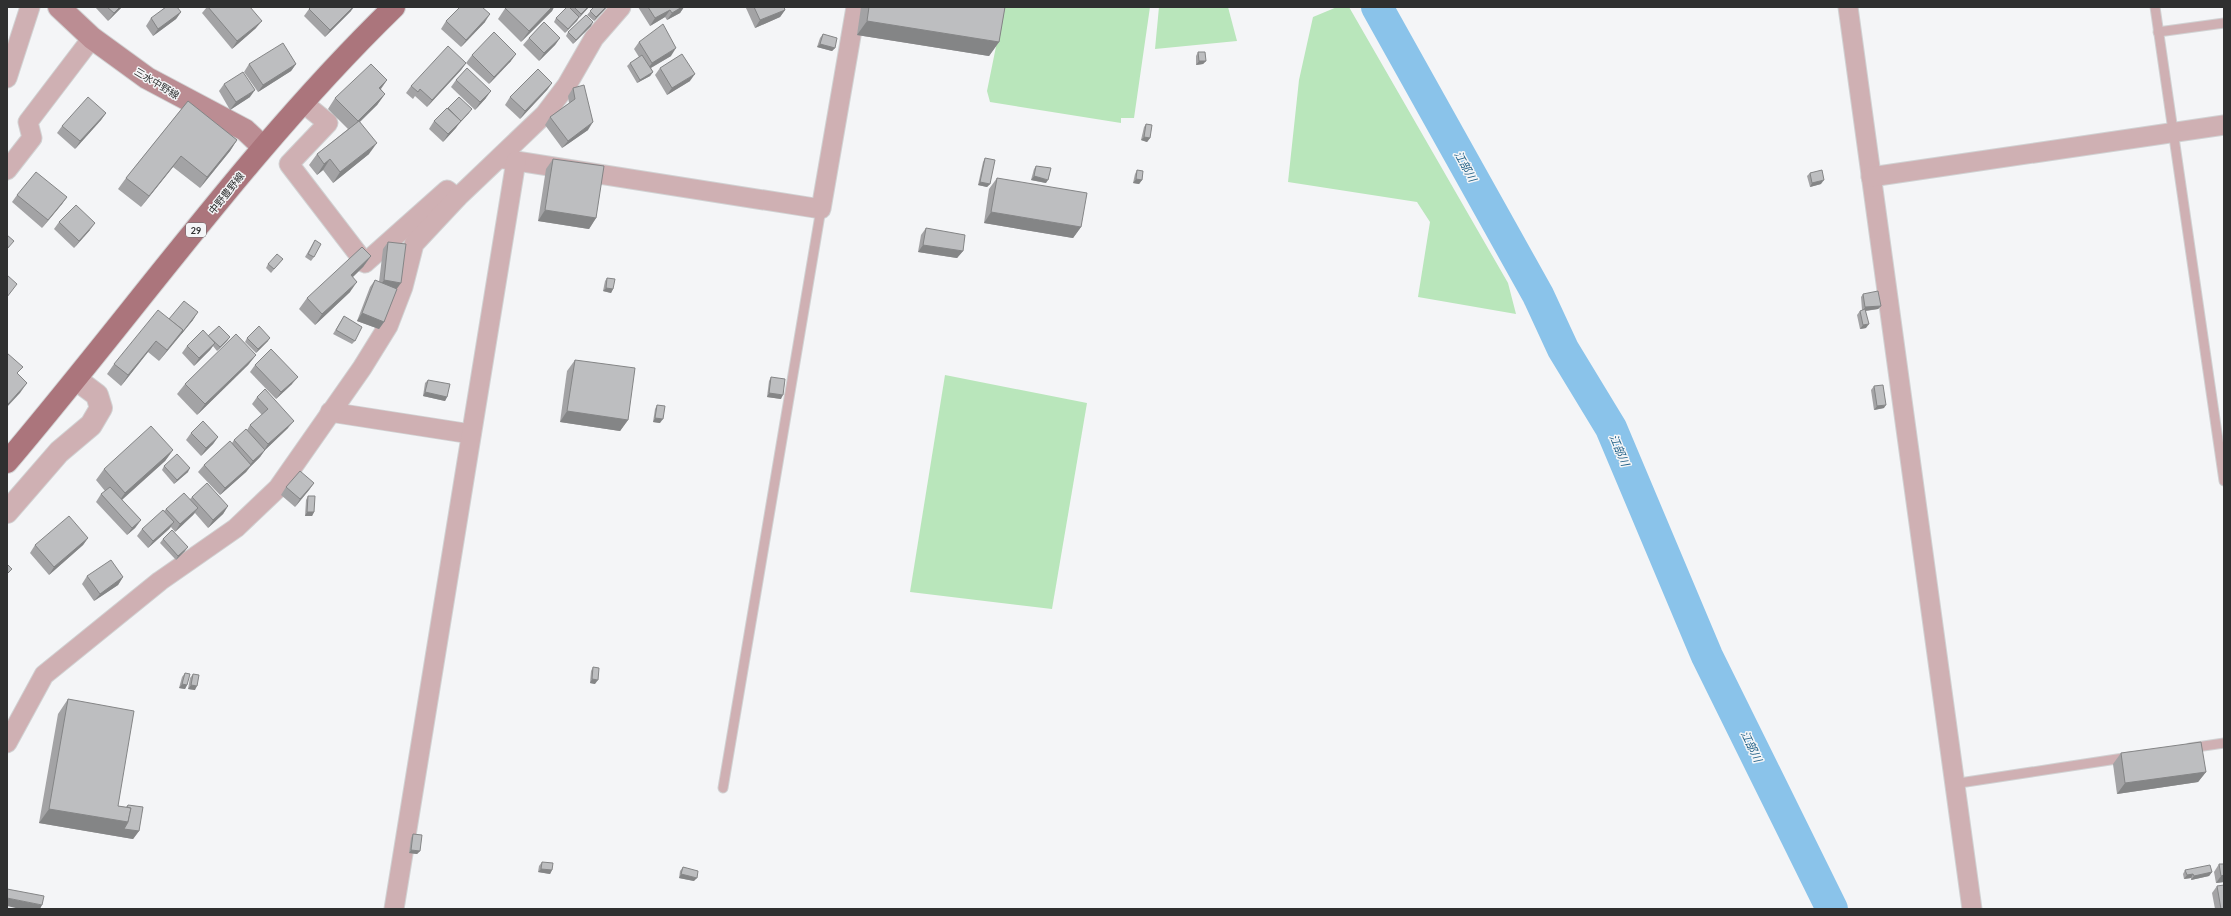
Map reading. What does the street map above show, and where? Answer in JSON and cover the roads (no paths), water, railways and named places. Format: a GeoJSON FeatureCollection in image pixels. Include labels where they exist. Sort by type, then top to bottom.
{"type":"FeatureCollection","features":[{"type":"Feature","properties":{"kind":"main road","name":"三水中野線"},"geometry":{"type":"LineString","coordinates":[[60,7],[92,38],[147,78],[245,130],[263,147]]}},
{"type":"Feature","properties":{"kind":"main road","name":"中野豊野線"},"geometry":{"type":"LineString","coordinates":[[7,462],[77,380],[263,147],[302,102],[394,7]]}},
{"type":"Feature","properties":{"kind":"street"},"geometry":{"type":"LineString","coordinates":[[7,78],[30,7]]}},
{"type":"Feature","properties":{"kind":"street"},"geometry":{"type":"LineString","coordinates":[[7,743],[44,675],[160,581],[236,528],[278,488],[362,368],[388,326],[403,287],[414,244],[457,198],[508,159],[567,85],[594,38],[621,7]]}},
{"type":"Feature","properties":{"kind":"street"},"geometry":{"type":"LineString","coordinates":[[508,159],[821,208],[856,7]]}},
{"type":"Feature","properties":{"kind":"street"},"geometry":{"type":"LineString","coordinates":[[1848,7],[1953,784],[1972,909]]}},
{"type":"Feature","properties":{"kind":"street"},"geometry":{"type":"LineString","coordinates":[[7,170],[32,138],[28,122],[92,38]]}},
{"type":"Feature","properties":{"kind":"street"},"geometry":{"type":"LineString","coordinates":[[302,102],[328,122],[289,164],[365,263],[446,190],[457,198]]}},
{"type":"Feature","properties":{"kind":"street"},"geometry":{"type":"LineString","coordinates":[[1871,177],[2224,125]]}},
{"type":"Feature","properties":{"kind":"street"},"geometry":{"type":"LineString","coordinates":[[394,909],[471,434],[508,159]]}},
{"type":"Feature","properties":{"kind":"street"},"geometry":{"type":"LineString","coordinates":[[7,512],[59,452],[91,425],[101,408],[97,395],[77,380]]}},
{"type":"Feature","properties":{"kind":"street"},"geometry":{"type":"LineString","coordinates":[[330,412],[471,434]]}},
{"type":"Feature","properties":{"kind":"lane"},"geometry":{"type":"LineString","coordinates":[[2155,7],[2224,481]]}},
{"type":"Feature","properties":{"kind":"lane"},"geometry":{"type":"LineString","coordinates":[[2158,32],[2224,22]]}},
{"type":"Feature","properties":{"kind":"lane"},"geometry":{"type":"LineString","coordinates":[[723,788],[821,208]]}},
{"type":"Feature","properties":{"kind":"lane"},"geometry":{"type":"LineString","coordinates":[[2178,750],[2224,743]]}},
{"type":"Feature","properties":{"kind":"lane"},"geometry":{"type":"LineString","coordinates":[[1953,784],[2139,756]]}},
{"type":"Feature","properties":{"kind":"waterway","name":"江部川"},"geometry":{"type":"LineString","coordinates":[[1377,7],[1538,295],[1563,349],[1611,428],[1707,656],[1832,909]]}}]}
